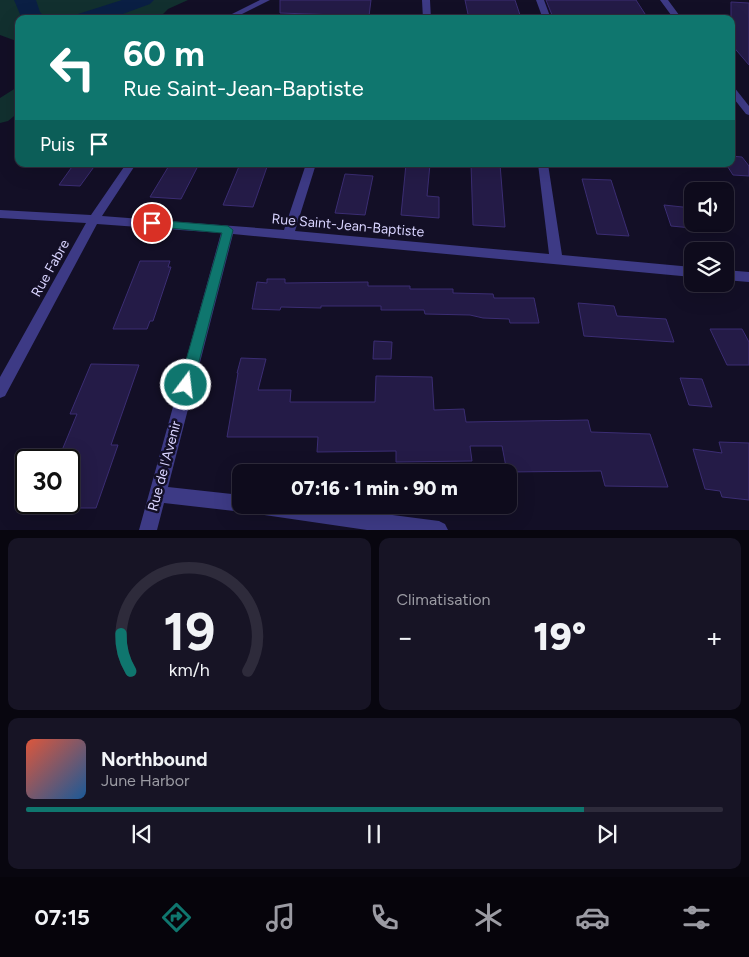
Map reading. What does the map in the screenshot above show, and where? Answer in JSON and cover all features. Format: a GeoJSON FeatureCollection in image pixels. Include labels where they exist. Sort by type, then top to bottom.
{"type":"FeatureCollection","features":[{"type":"Feature","properties":{"kind":"street"},"geometry":{"type":"LineString","coordinates":[[234,15],[266,0]]}},
{"type":"Feature","properties":{"kind":"street"},"geometry":{"type":"LineString","coordinates":[[426,0],[427,15]]}},
{"type":"Feature","properties":{"kind":"street"},"geometry":{"type":"LineString","coordinates":[[540,0],[546,15]]}},
{"type":"Feature","properties":{"kind":"street"},"geometry":{"type":"LineString","coordinates":[[664,0],[675,15]]}},
{"type":"Feature","properties":{"kind":"street"},"geometry":{"type":"LineString","coordinates":[[735,93],[749,112]]}},
{"type":"Feature","properties":{"kind":"street","name":"Rue Fabre"},"geometry":{"type":"LineString","coordinates":[[0,391],[94,219],[129,167]]}},
{"type":"Feature","properties":{"kind":"street"},"geometry":{"type":"LineString","coordinates":[[288,235],[310,167]]}},
{"type":"Feature","properties":{"kind":"street"},"geometry":{"type":"LineString","coordinates":[[543,167],[556,259]]}},
{"type":"Feature","properties":{"kind":"street","name":"Rue Saint-Jean-Baptiste"},"geometry":{"type":"LineString","coordinates":[[0,214],[94,219],[288,235],[684,271]]}},
{"type":"Feature","properties":{"kind":"street","name":"Rue de l'Avenir"},"geometry":{"type":"LineString","coordinates":[[148,530],[228,230]]}},
{"type":"Feature","properties":{"kind":"street"},"geometry":{"type":"LineString","coordinates":[[734,276],[749,277]]}},
{"type":"Feature","properties":{"kind":"street"},"geometry":{"type":"LineString","coordinates":[[157,494],[232,503]]}},
{"type":"Feature","properties":{"kind":"street"},"geometry":{"type":"LineString","coordinates":[[316,514],[439,530]]}},
{"type":"Feature","properties":{"kind":"green space"},"geometry":{"type":"Polygon","coordinates":[[[0,0],[188,0],[168,9],[162,15],[15,15],[15,41],[0,35],[0,0]]]}},
{"type":"Feature","properties":{"kind":"green space"},"geometry":{"type":"Polygon","coordinates":[[[15,89],[15,115],[8,121],[0,123],[0,98],[15,89]]]}},
{"type":"Feature","properties":{"kind":"building"},"geometry":{"type":"Polygon","coordinates":[[[280,0],[371,0],[369,15],[280,13],[280,0]]]}},
{"type":"Feature","properties":{"kind":"building"},"geometry":{"type":"Polygon","coordinates":[[[465,0],[515,0],[520,15],[468,15],[465,0]]]}},
{"type":"Feature","properties":{"kind":"building"},"geometry":{"type":"Polygon","coordinates":[[[546,0],[636,0],[646,15],[552,15],[546,0]]]}},
{"type":"Feature","properties":{"kind":"building"},"geometry":{"type":"Polygon","coordinates":[[[731,2],[749,3],[749,65],[735,49],[735,15],[731,15],[731,2]]]}},
{"type":"Feature","properties":{"kind":"building"},"geometry":{"type":"Polygon","coordinates":[[[735,156],[742,157],[749,166],[749,176],[733,175],[728,167],[735,167],[735,156]]]}},
{"type":"Feature","properties":{"kind":"building"},"geometry":{"type":"Polygon","coordinates":[[[72,167],[94,167],[80,186],[59,185],[72,167]]]}},
{"type":"Feature","properties":{"kind":"building"},"geometry":{"type":"Polygon","coordinates":[[[168,167],[197,167],[181,199],[150,197],[168,167]]]}},
{"type":"Feature","properties":{"kind":"building"},"geometry":{"type":"Polygon","coordinates":[[[239,167],[267,167],[253,207],[223,205],[239,167]]]}},
{"type":"Feature","properties":{"kind":"building"},"geometry":{"type":"Polygon","coordinates":[[[406,167],[430,167],[427,196],[439,197],[439,218],[401,215],[406,167]]]}},
{"type":"Feature","properties":{"kind":"building"},"geometry":{"type":"Polygon","coordinates":[[[471,167],[500,167],[505,227],[473,225],[471,167]]]}},
{"type":"Feature","properties":{"kind":"building"},"geometry":{"type":"Polygon","coordinates":[[[345,174],[373,176],[365,215],[335,213],[345,174]]]}},
{"type":"Feature","properties":{"kind":"building"},"geometry":{"type":"Polygon","coordinates":[[[582,179],[611,180],[629,236],[597,234],[582,179]]]}},
{"type":"Feature","properties":{"kind":"building"},"geometry":{"type":"Polygon","coordinates":[[[664,205],[684,207],[684,227],[671,226],[664,205]]]}},
{"type":"Feature","properties":{"kind":"building"},"geometry":{"type":"Polygon","coordinates":[[[140,261],[170,261],[168,267],[171,267],[153,321],[150,321],[147,329],[113,329],[140,261]]]}},
{"type":"Feature","properties":{"kind":"building"},"geometry":{"type":"Polygon","coordinates":[[[267,279],[285,279],[285,283],[368,282],[368,286],[410,286],[410,289],[453,289],[453,293],[493,294],[494,298],[534,298],[539,323],[510,323],[509,319],[483,318],[470,315],[425,314],[424,310],[381,310],[381,306],[281,307],[280,310],[252,309],[257,282],[267,283],[267,279]]]}},
{"type":"Feature","properties":{"kind":"building"},"geometry":{"type":"Polygon","coordinates":[[[578,303],[614,306],[617,316],[666,319],[674,342],[584,336],[578,303]]]}},
{"type":"Feature","properties":{"kind":"building"},"geometry":{"type":"Polygon","coordinates":[[[710,329],[742,329],[749,342],[749,365],[727,365],[710,329]]]}},
{"type":"Feature","properties":{"kind":"building"},"geometry":{"type":"Polygon","coordinates":[[[374,341],[392,342],[391,359],[373,359],[374,341]]]}},
{"type":"Feature","properties":{"kind":"building"},"geometry":{"type":"Polygon","coordinates":[[[241,358],[266,359],[258,390],[291,390],[290,402],[375,402],[376,376],[432,377],[434,410],[464,409],[466,422],[588,420],[591,432],[650,434],[668,487],[605,486],[601,471],[517,472],[517,464],[505,464],[502,446],[470,446],[472,461],[396,462],[396,451],[317,452],[318,437],[227,437],[241,358]]]}},
{"type":"Feature","properties":{"kind":"building"},"geometry":{"type":"Polygon","coordinates":[[[91,364],[139,365],[111,445],[118,445],[96,508],[80,508],[80,449],[63,449],[77,414],[70,414],[91,364]]]}},
{"type":"Feature","properties":{"kind":"building"},"geometry":{"type":"Polygon","coordinates":[[[680,378],[702,379],[712,407],[689,405],[680,378]]]}},
{"type":"Feature","properties":{"kind":"building"},"geometry":{"type":"Polygon","coordinates":[[[719,442],[749,443],[749,500],[722,497],[720,491],[705,489],[693,449],[722,453],[719,442]]]}},
{"type":"Feature","properties":{"kind":"waterway"},"geometry":{"type":"LineString","coordinates":[[25,0],[30,15]]}},
{"type":"Feature","properties":{"kind":"waterway"},"geometry":{"type":"LineString","coordinates":[[98,15],[143,0]]}},
{"type":"Feature","properties":{"kind":"route"},"geometry":{"type":"LineString","coordinates":[[152,223],[228,230],[186,385]]}}]}
